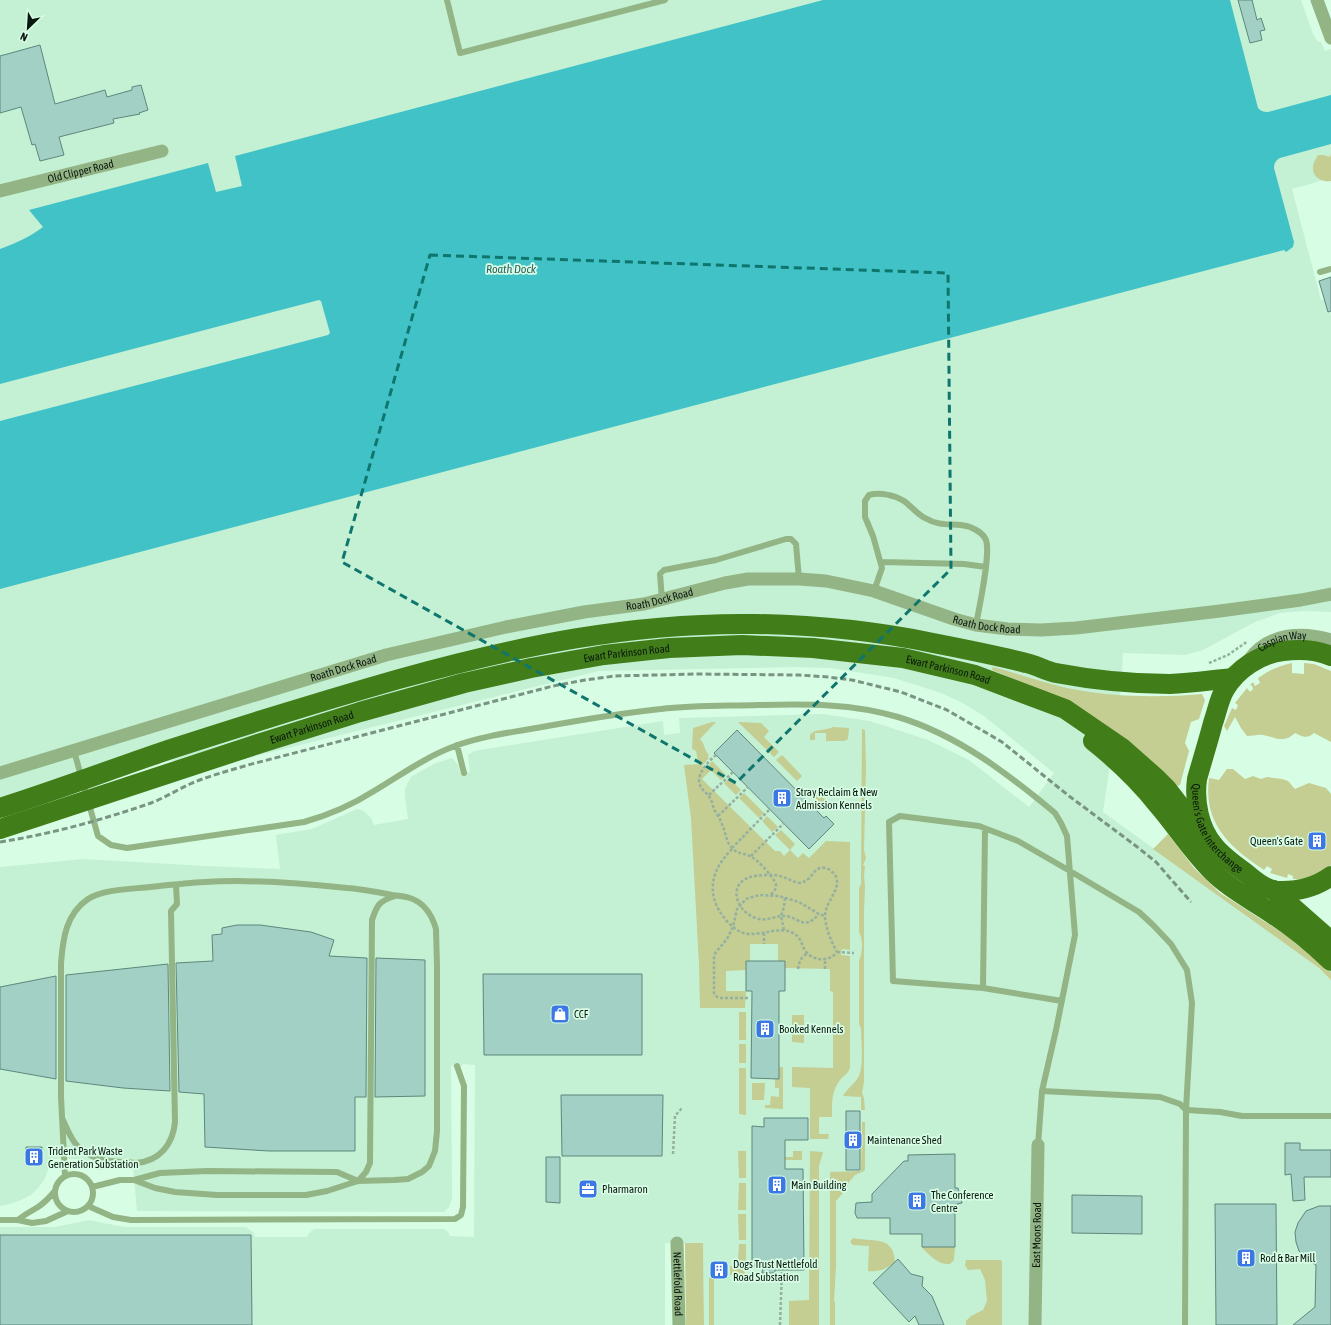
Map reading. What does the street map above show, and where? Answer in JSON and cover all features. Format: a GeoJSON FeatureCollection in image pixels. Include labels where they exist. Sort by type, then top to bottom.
{"type":"FeatureCollection","features":[{"type":"Feature","properties":{"kind":"main road","name":"Ewart Parkinson Road"},"geometry":{"type":"LineString","coordinates":[[0,808],[167,750],[293,710],[460,663],[538,644],[646,628],[708,625],[789,625],[885,634],[1030,664],[1053,672],[1112,681],[1172,684],[1239,673]]}},
{"type":"Feature","properties":{"kind":"main road","name":"Ewart Parkinson Road"},"geometry":{"type":"LineString","coordinates":[[0,829],[308,728],[464,683],[531,668],[636,651],[702,646],[779,646],[882,655],[939,666],[975,675],[1065,709],[1122,748],[1156,778],[1214,846]]}},
{"type":"Feature","properties":{"kind":"main road","name":"Queen's Gate Interchange"},"geometry":{"type":"LineString","coordinates":[[1331,656],[1315,651],[1302,650],[1278,652],[1266,655],[1239,673],[1225,689],[1218,706],[1196,784],[1196,802],[1199,814],[1203,826],[1214,846],[1232,863],[1260,884],[1272,890],[1288,891],[1310,888],[1331,876]]}},
{"type":"Feature","properties":{"kind":"main road"},"geometry":{"type":"LineString","coordinates":[[1036,698],[1085,735],[1122,766],[1158,804],[1201,860],[1215,875],[1223,882],[1291,927],[1331,960]]}},
{"type":"Feature","properties":{"kind":"main road"},"geometry":{"type":"LineString","coordinates":[[1272,890],[1331,941]]}},
{"type":"Feature","properties":{"kind":"street"},"geometry":{"type":"LineString","coordinates":[[1317,0],[1331,38]]}},
{"type":"Feature","properties":{"kind":"street","name":"Old Clipper Road"},"geometry":{"type":"LineString","coordinates":[[0,191],[162,151]]}},
{"type":"Feature","properties":{"kind":"street","name":"Roath Dock Road"},"geometry":{"type":"LineString","coordinates":[[0,773],[386,655],[545,618],[644,604],[734,581],[769,578],[826,581],[874,591],[954,619],[976,625],[1008,629],[1041,630],[1076,628],[1240,609],[1331,594]]}},
{"type":"Feature","properties":{"kind":"street","name":"Caspian Way"},"geometry":{"type":"LineString","coordinates":[[1239,673],[1260,648],[1266,643],[1278,638],[1310,635],[1331,640]]}},
{"type":"Feature","properties":{"kind":"street","name":"East Moors Road"},"geometry":{"type":"LineString","coordinates":[[1034,1325],[1038,1145]]}},
{"type":"Feature","properties":{"kind":"street","name":"Nettlefold Road"},"geometry":{"type":"LineString","coordinates":[[677,1243],[679,1325]]}},
{"type":"Feature","properties":{"kind":"lane"},"geometry":{"type":"LineString","coordinates":[[447,0],[460,53],[665,0]]}},
{"type":"Feature","properties":{"kind":"lane"},"geometry":{"type":"LineString","coordinates":[[1320,272],[1331,269]]}},
{"type":"Feature","properties":{"kind":"lane"},"geometry":{"type":"LineString","coordinates":[[874,591],[882,568],[865,517],[864,501],[869,495],[877,492],[903,501],[924,518],[932,522],[943,526],[967,526],[981,533],[986,541],[986,567],[976,625]]}},
{"type":"Feature","properties":{"kind":"lane"},"geometry":{"type":"LineString","coordinates":[[662,600],[660,574],[664,570],[716,560],[786,539],[791,539],[796,544],[799,579]]}},
{"type":"Feature","properties":{"kind":"lane"},"geometry":{"type":"LineString","coordinates":[[881,562],[964,564],[986,567]]}},
{"type":"Feature","properties":{"kind":"lane"},"geometry":{"type":"LineString","coordinates":[[74,751],[98,836],[111,845],[127,848],[315,819],[332,813],[361,799],[418,763],[457,745],[563,723],[662,708],[816,704],[864,708],[899,717],[921,725],[947,737],[989,761],[1055,813],[1067,836],[1075,935],[1042,1091],[1038,1145]]}},
{"type":"Feature","properties":{"kind":"lane"},"geometry":{"type":"LineString","coordinates":[[457,745],[464,773]]}},
{"type":"Feature","properties":{"kind":"lane"},"geometry":{"type":"LineString","coordinates":[[1062,1001],[983,988],[893,981],[889,822],[900,816],[979,826],[1018,841],[1070,870],[1139,912],[1171,944],[1187,970],[1192,1003],[1186,1110],[1185,1325]]}},
{"type":"Feature","properties":{"kind":"lane"},"geometry":{"type":"LineString","coordinates":[[983,988],[986,828]]}},
{"type":"Feature","properties":{"kind":"lane"},"geometry":{"type":"LineString","coordinates":[[65,1176],[62,1117],[61,963],[63,943],[67,926],[72,916],[80,906],[90,898],[106,892],[206,882],[254,882],[312,884],[360,889],[411,898],[425,907],[432,916],[436,929],[438,1073],[437,1130],[435,1151],[429,1166],[422,1172],[408,1179],[358,1181],[327,1191],[306,1195],[217,1195],[175,1192],[155,1188],[134,1180]]}},
{"type":"Feature","properties":{"kind":"lane"},"geometry":{"type":"LineString","coordinates":[[62,1117],[72,1139],[82,1150],[98,1159],[110,1162],[136,1163],[149,1160],[162,1152],[170,1143],[175,1122],[171,911],[177,904],[176,885]]}},
{"type":"Feature","properties":{"kind":"lane"},"geometry":{"type":"LineString","coordinates":[[358,1181],[366,1172],[370,1163],[372,920],[377,907],[384,900],[396,896]]}},
{"type":"Feature","properties":{"kind":"lane"},"geometry":{"type":"LineString","coordinates":[[88,1206],[113,1217],[131,1220],[455,1219],[461,1215],[463,1207],[464,1086],[458,1066]]}},
{"type":"Feature","properties":{"kind":"lane"},"geometry":{"type":"LineString","coordinates":[[1042,1091],[1160,1097],[1180,1104],[1186,1110],[1220,1112],[1242,1116],[1331,1116]]}},
{"type":"Feature","properties":{"kind":"lane"},"geometry":{"type":"LineString","coordinates":[[92,1187],[120,1180],[134,1180],[160,1173],[207,1171],[337,1172],[358,1181]]}},
{"type":"Feature","properties":{"kind":"lane"},"geometry":{"type":"LineString","coordinates":[[0,1220],[18,1220],[32,1223],[46,1221],[68,1211],[80,1212],[88,1206],[92,1198],[92,1187],[88,1180],[83,1176],[71,1174],[65,1176],[56,1185],[54,1192],[48,1199],[38,1207],[26,1212],[18,1220]]}},
{"type":"Feature","properties":{"kind":"lane"},"geometry":{"type":"LineString","coordinates":[[54,1192],[58,1204],[68,1211]]}},
{"type":"Feature","properties":{"kind":"path"},"geometry":{"type":"LineString","coordinates":[[1204,665],[1228,655],[1253,638]]}},
{"type":"Feature","properties":{"kind":"path"},"geometry":{"type":"LineString","coordinates":[[716,755],[708,762],[699,778],[700,786],[709,795],[732,848],[739,853],[751,856],[770,876],[776,885],[773,893],[769,895]]}},
{"type":"Feature","properties":{"kind":"path"},"geometry":{"type":"LineString","coordinates":[[709,795],[733,772]]}},
{"type":"Feature","properties":{"kind":"path"},"geometry":{"type":"LineString","coordinates":[[718,816],[748,787]]}},
{"type":"Feature","properties":{"kind":"path"},"geometry":{"type":"LineString","coordinates":[[770,810],[724,856],[717,868],[712,890],[713,898],[718,910],[733,927],[749,934],[784,930],[792,933],[799,938],[807,953],[813,957],[825,960],[837,952],[854,953]]}},
{"type":"Feature","properties":{"kind":"path"},"geometry":{"type":"LineString","coordinates":[[751,856],[784,823]]}},
{"type":"Feature","properties":{"kind":"path"},"geometry":{"type":"LineString","coordinates":[[819,914],[814,920],[807,923],[799,922],[784,915],[770,919],[758,918],[749,915],[740,906],[736,895],[742,882],[750,877],[770,876],[774,874],[800,883],[810,879],[820,868],[827,868],[836,878],[837,886],[829,901],[825,916],[827,930],[837,952]]}},
{"type":"Feature","properties":{"kind":"path"},"geometry":{"type":"LineString","coordinates":[[748,998],[720,998],[714,993],[714,955],[727,939],[733,927],[735,914],[740,906],[752,897],[769,895],[800,902],[825,916]]}},
{"type":"Feature","properties":{"kind":"path"},"geometry":{"type":"LineString","coordinates":[[784,930],[781,916],[785,898]]}},
{"type":"Feature","properties":{"kind":"path"},"geometry":{"type":"LineString","coordinates":[[764,933],[764,944]]}},
{"type":"Feature","properties":{"kind":"path"},"geometry":{"type":"LineString","coordinates":[[798,969],[800,960],[807,953]]}},
{"type":"Feature","properties":{"kind":"path"},"geometry":{"type":"LineString","coordinates":[[825,960],[825,968]]}},
{"type":"Feature","properties":{"kind":"path"},"geometry":{"type":"LineString","coordinates":[[673,1154],[675,1116],[682,1108]]}},
{"type":"Feature","properties":{"kind":"path"},"geometry":{"type":"LineString","coordinates":[[780,1325],[782,1270]]}},
{"type":"Feature","properties":{"kind":"highlighted area"},"geometry":{"type":"Polygon","coordinates":[[[430,255],[948,273],[951,569],[736,783],[342,562],[430,255]]]}},
{"type":"Feature","properties":{"kind":"shaded area"},"geometry":{"type":"Polygon","coordinates":[[[0,0],[1301,0],[1313,34],[1318,42],[1321,42],[1325,51],[1331,49],[1331,178],[1292,189],[1321,300],[1331,298],[1331,612],[1304,611],[1280,613],[1255,622],[1203,650],[1185,655],[1123,653],[1121,689],[1103,812],[1319,968],[1331,980],[1331,1325],[704,1325],[703,1243],[665,1243],[665,1325],[0,1325],[0,1227],[55,1227],[89,1220],[124,1227],[246,1227],[253,1232],[255,1237],[307,1237],[314,1229],[444,1229],[450,1236],[474,1237],[475,1065],[463,1064],[462,1066],[451,1066],[452,1198],[449,1207],[444,1212],[137,1211],[133,1167],[100,1170],[85,1166],[77,1159],[48,1159],[48,1170],[44,1180],[31,1195],[10,1204],[0,1206],[0,867],[83,859],[280,869],[276,835],[312,829],[357,809],[362,810],[367,814],[371,818],[374,825],[408,819],[405,789],[408,782],[412,776],[436,763],[452,758],[458,765],[460,773],[470,772],[468,755],[474,751],[663,721],[664,735],[680,733],[679,718],[823,714],[870,721],[928,740],[969,760],[1029,807],[1054,773],[984,716],[961,702],[941,693],[894,678],[831,668],[795,667],[599,671],[248,758],[167,761],[0,818],[0,0]]]}},
{"type":"Feature","properties":{"kind":"shaded area"},"geometry":{"type":"Polygon","coordinates":[[[1331,154],[1331,181],[1324,181],[1314,174],[1314,162],[1318,155],[1330,157],[1331,154]]]}},
{"type":"Feature","properties":{"kind":"shaded area"},"geometry":{"type":"Polygon","coordinates":[[[1292,663],[1292,673],[1304,674],[1304,663],[1314,664],[1331,671],[1331,742],[1314,733],[1305,737],[1295,733],[1283,739],[1261,735],[1247,736],[1235,717],[1227,731],[1224,726],[1232,708],[1236,710],[1238,705],[1235,703],[1247,688],[1250,692],[1253,689],[1250,685],[1253,682],[1255,686],[1260,683],[1258,678],[1283,665],[1292,663]]]}},
{"type":"Feature","properties":{"kind":"shaded area"},"geometry":{"type":"Polygon","coordinates":[[[993,667],[1039,681],[1084,691],[1134,696],[1202,694],[1205,700],[1199,719],[1191,722],[1185,743],[1189,751],[1180,785],[1177,786],[1034,687],[992,670],[993,667]]]}},
{"type":"Feature","properties":{"kind":"shaded area"},"geometry":{"type":"Polygon","coordinates":[[[716,722],[700,739],[709,755],[709,758],[702,766],[706,769],[712,761],[726,775],[721,780],[711,770],[702,779],[775,851],[780,851],[784,856],[790,850],[798,858],[803,853],[809,858],[826,841],[850,842],[850,950],[842,949],[841,955],[850,956],[850,1068],[835,1089],[832,1117],[819,1117],[819,1134],[829,1134],[828,1139],[810,1139],[810,1088],[792,1087],[792,1067],[833,1068],[833,992],[830,991],[830,969],[785,968],[785,962],[778,961],[778,944],[750,944],[750,961],[746,962],[746,970],[726,971],[726,991],[746,991],[745,1008],[700,1008],[691,818],[684,765],[701,764],[698,762],[696,751],[692,749],[693,728],[716,722]]]}},
{"type":"Feature","properties":{"kind":"shaded area"},"geometry":{"type":"Polygon","coordinates":[[[738,722],[761,723],[769,731],[764,737],[779,752],[774,757],[738,722]]]}},
{"type":"Feature","properties":{"kind":"shaded area"},"geometry":{"type":"Polygon","coordinates":[[[833,727],[849,728],[848,739],[844,741],[826,741],[826,733],[815,733],[815,740],[810,740],[810,735],[812,733],[818,730],[833,727]]]}},
{"type":"Feature","properties":{"kind":"shaded area"},"geometry":{"type":"Polygon","coordinates":[[[862,729],[865,730],[866,767],[864,850],[866,858],[863,865],[865,866],[864,1082],[862,1093],[865,1110],[861,1110],[861,1097],[843,1096],[859,1076],[862,1059],[861,1029],[859,1024],[859,960],[862,946],[859,932],[859,888],[861,884],[862,729]]]}},
{"type":"Feature","properties":{"kind":"shaded area"},"geometry":{"type":"Polygon","coordinates":[[[782,755],[802,776],[797,781],[776,760],[782,755]]]}},
{"type":"Feature","properties":{"kind":"shaded area"},"geometry":{"type":"Polygon","coordinates":[[[1227,769],[1233,769],[1245,779],[1253,776],[1261,779],[1267,777],[1282,779],[1288,781],[1295,789],[1309,783],[1326,788],[1331,794],[1331,865],[1323,872],[1304,879],[1293,879],[1293,876],[1288,874],[1287,878],[1270,873],[1272,869],[1267,866],[1264,870],[1230,843],[1221,832],[1215,821],[1210,808],[1208,794],[1209,778],[1219,780],[1227,769]]]}},
{"type":"Feature","properties":{"kind":"shaded area"},"geometry":{"type":"Polygon","coordinates":[[[729,778],[741,790],[736,795],[724,783],[729,778]]]}},
{"type":"Feature","properties":{"kind":"shaded area"},"geometry":{"type":"Polygon","coordinates":[[[818,792],[830,804],[825,809],[814,797],[818,792]]]}},
{"type":"Feature","properties":{"kind":"shaded area"},"geometry":{"type":"Polygon","coordinates":[[[744,793],[764,813],[759,818],[739,798],[744,793]]]}},
{"type":"Feature","properties":{"kind":"shaded area"},"geometry":{"type":"Polygon","coordinates":[[[767,816],[778,827],[772,832],[762,821],[767,816]]]}},
{"type":"Feature","properties":{"kind":"shaded area"},"geometry":{"type":"Polygon","coordinates":[[[781,830],[795,844],[790,850],[775,835],[781,830]]]}},
{"type":"Feature","properties":{"kind":"shaded area"},"geometry":{"type":"Polygon","coordinates":[[[1168,834],[1194,868],[1220,893],[1284,934],[1331,972],[1331,980],[1319,968],[1153,849],[1168,834]]]}},
{"type":"Feature","properties":{"kind":"shaded area"},"geometry":{"type":"Polygon","coordinates":[[[739,1012],[746,1012],[746,1040],[739,1040],[739,1012]]]}},
{"type":"Feature","properties":{"kind":"shaded area"},"geometry":{"type":"Polygon","coordinates":[[[792,1015],[804,1015],[804,1025],[792,1025],[792,1015]]]}},
{"type":"Feature","properties":{"kind":"shaded area"},"geometry":{"type":"Polygon","coordinates":[[[792,1032],[804,1032],[804,1043],[792,1042],[792,1032]]]}},
{"type":"Feature","properties":{"kind":"shaded area"},"geometry":{"type":"Polygon","coordinates":[[[739,1044],[746,1044],[746,1063],[739,1063],[739,1044]]]}},
{"type":"Feature","properties":{"kind":"shaded area"},"geometry":{"type":"Polygon","coordinates":[[[779,1067],[783,1067],[783,1109],[765,1108],[765,1105],[770,1105],[771,1096],[779,1097],[779,1088],[775,1088],[775,1078],[779,1078],[779,1067]]]}},
{"type":"Feature","properties":{"kind":"shaded area"},"geometry":{"type":"Polygon","coordinates":[[[739,1068],[746,1068],[746,1115],[739,1114],[739,1068]]]}},
{"type":"Feature","properties":{"kind":"shaded area"},"geometry":{"type":"Polygon","coordinates":[[[752,1083],[765,1083],[764,1100],[752,1100],[752,1083]]]}},
{"type":"Feature","properties":{"kind":"shaded area"},"geometry":{"type":"Polygon","coordinates":[[[862,1122],[865,1122],[865,1169],[864,1171],[855,1175],[849,1182],[847,1188],[836,1201],[835,1325],[830,1325],[830,1172],[861,1171],[862,1122]]]}},
{"type":"Feature","properties":{"kind":"shaded area"},"geometry":{"type":"Polygon","coordinates":[[[738,1151],[746,1151],[746,1178],[739,1178],[738,1151]]]}},
{"type":"Feature","properties":{"kind":"shaded area"},"geometry":{"type":"Polygon","coordinates":[[[793,1151],[802,1151],[802,1160],[785,1160],[785,1157],[793,1157],[793,1151]]]}},
{"type":"Feature","properties":{"kind":"shaded area"},"geometry":{"type":"Polygon","coordinates":[[[810,1151],[823,1152],[819,1166],[819,1325],[789,1325],[789,1301],[809,1300],[810,1151]]]}},
{"type":"Feature","properties":{"kind":"shaded area"},"geometry":{"type":"Polygon","coordinates":[[[739,1183],[746,1183],[746,1210],[738,1210],[739,1183]]]}},
{"type":"Feature","properties":{"kind":"shaded area"},"geometry":{"type":"Polygon","coordinates":[[[738,1214],[746,1214],[746,1240],[739,1240],[738,1214]]]}},
{"type":"Feature","properties":{"kind":"shaded area"},"geometry":{"type":"Polygon","coordinates":[[[853,1238],[881,1241],[891,1247],[894,1253],[895,1262],[883,1270],[868,1271],[869,1246],[853,1245],[850,1242],[853,1238]]]}},
{"type":"Feature","properties":{"kind":"shaded area"},"geometry":{"type":"Polygon","coordinates":[[[685,1243],[703,1243],[704,1325],[686,1325],[685,1243]]]}},
{"type":"Feature","properties":{"kind":"shaded area"},"geometry":{"type":"Polygon","coordinates":[[[739,1244],[746,1244],[746,1261],[738,1261],[739,1244]]]}},
{"type":"Feature","properties":{"kind":"shaded area"},"geometry":{"type":"Polygon","coordinates":[[[922,1247],[955,1247],[954,1260],[950,1264],[938,1262],[922,1247]]]}},
{"type":"Feature","properties":{"kind":"shaded area"},"geometry":{"type":"Polygon","coordinates":[[[966,1260],[1001,1260],[1002,1325],[966,1325],[966,1321],[971,1316],[983,1310],[987,1301],[985,1280],[980,1269],[968,1270],[965,1265],[966,1260]]]}},
{"type":"Feature","properties":{"kind":"shaded area"},"geometry":{"type":"Polygon","coordinates":[[[730,1266],[745,1266],[745,1275],[730,1275],[730,1266]]]}},
{"type":"Feature","properties":{"kind":"shaded area"},"geometry":{"type":"Polygon","coordinates":[[[709,1278],[714,1278],[714,1325],[709,1325],[709,1278]]]}},
{"type":"Feature","properties":{"kind":"water","name":"Roath Dock"},"geometry":{"type":"Polygon","coordinates":[[[823,0],[1230,0],[1258,108],[1261,111],[1268,112],[1331,95],[1331,144],[1280,158],[1274,165],[1294,242],[1293,247],[1286,252],[1284,250],[1154,284],[0,589],[0,421],[328,335],[330,333],[321,301],[319,300],[0,384],[0,249],[23,240],[43,227],[29,210],[208,163],[216,192],[242,186],[235,156],[823,0]]]}},
{"type":"Feature","properties":{"kind":"building"},"geometry":{"type":"Polygon","coordinates":[[[1238,0],[1252,0],[1257,20],[1261,18],[1265,30],[1260,31],[1262,40],[1250,43],[1238,0]]]}},
{"type":"Feature","properties":{"kind":"building"},"geometry":{"type":"Polygon","coordinates":[[[40,45],[55,104],[105,90],[107,97],[132,90],[132,87],[141,85],[148,110],[139,113],[140,114],[113,119],[114,123],[59,137],[64,155],[40,161],[35,144],[32,145],[21,107],[0,113],[0,56],[40,45]]]}},
{"type":"Feature","properties":{"kind":"building"},"geometry":{"type":"Polygon","coordinates":[[[1331,277],[1331,311],[1328,312],[1319,281],[1331,277]]]}},
{"type":"Feature","properties":{"kind":"building","name":"Stray Reclaim & New Admission Kennels"},"geometry":{"type":"Polygon","coordinates":[[[737,730],[824,818],[826,816],[834,824],[809,849],[714,753],[737,730]]]}},
{"type":"Feature","properties":{"kind":"building"},"geometry":{"type":"Polygon","coordinates":[[[237,925],[260,925],[311,932],[334,940],[329,956],[367,958],[366,1097],[355,1097],[355,1151],[269,1151],[205,1147],[204,1094],[179,1092],[176,963],[213,961],[212,935],[222,934],[222,928],[237,925]]]}},
{"type":"Feature","properties":{"kind":"building"},"geometry":{"type":"Polygon","coordinates":[[[376,958],[425,960],[425,1096],[375,1097],[376,958]]]}},
{"type":"Feature","properties":{"kind":"building","name":"Booked Kennels"},"geometry":{"type":"Polygon","coordinates":[[[746,961],[785,961],[785,991],[779,991],[779,1079],[751,1078],[752,991],[746,991],[746,961]]]}},
{"type":"Feature","properties":{"kind":"building"},"geometry":{"type":"Polygon","coordinates":[[[168,964],[170,1091],[123,1088],[66,1081],[66,975],[168,964]]]}},
{"type":"Feature","properties":{"kind":"building"},"geometry":{"type":"Polygon","coordinates":[[[483,974],[642,974],[642,1055],[484,1055],[483,974]]]}},
{"type":"Feature","properties":{"kind":"building"},"geometry":{"type":"Polygon","coordinates":[[[56,976],[56,1079],[0,1069],[0,987],[56,976]]]}},
{"type":"Feature","properties":{"kind":"building"},"geometry":{"type":"Polygon","coordinates":[[[561,1095],[663,1095],[662,1156],[562,1156],[561,1095]]]}},
{"type":"Feature","properties":{"kind":"building","name":"Maintenance Shed"},"geometry":{"type":"Polygon","coordinates":[[[846,1111],[860,1111],[860,1170],[846,1170],[846,1111]]]}},
{"type":"Feature","properties":{"kind":"building","name":"Main Building"},"geometry":{"type":"Polygon","coordinates":[[[764,1118],[808,1118],[808,1140],[785,1140],[785,1169],[803,1169],[804,1270],[775,1270],[775,1273],[762,1273],[763,1266],[752,1266],[752,1126],[764,1127],[764,1118]]]}},
{"type":"Feature","properties":{"kind":"building"},"geometry":{"type":"Polygon","coordinates":[[[1285,1143],[1300,1143],[1300,1150],[1331,1150],[1331,1177],[1304,1177],[1305,1200],[1293,1201],[1291,1174],[1285,1175],[1285,1143]]]}},
{"type":"Feature","properties":{"kind":"building","name":"Trident Park Waste Generation Substation"},"geometry":{"type":"Polygon","coordinates":[[[26,1147],[42,1147],[41,1162],[26,1162],[26,1147]]]}},
{"type":"Feature","properties":{"kind":"building","name":"The Conference Centre"},"geometry":{"type":"Polygon","coordinates":[[[955,1154],[955,1188],[958,1188],[962,1203],[957,1204],[957,1211],[955,1212],[955,1247],[922,1247],[922,1234],[890,1234],[890,1218],[857,1218],[855,1213],[856,1203],[872,1202],[872,1194],[904,1161],[908,1161],[908,1155],[955,1154]]]}},
{"type":"Feature","properties":{"kind":"building"},"geometry":{"type":"Polygon","coordinates":[[[546,1157],[560,1157],[560,1203],[546,1202],[546,1157]]]}},
{"type":"Feature","properties":{"kind":"building"},"geometry":{"type":"Polygon","coordinates":[[[1072,1195],[1142,1196],[1142,1234],[1072,1233],[1072,1195]]]}},
{"type":"Feature","properties":{"kind":"building","name":"Rod & Bar Mill"},"geometry":{"type":"Polygon","coordinates":[[[1215,1204],[1276,1204],[1277,1325],[1216,1325],[1215,1204]]]}},
{"type":"Feature","properties":{"kind":"building"},"geometry":{"type":"Polygon","coordinates":[[[1319,1206],[1331,1206],[1331,1325],[1293,1325],[1315,1307],[1316,1265],[1305,1258],[1299,1251],[1295,1232],[1298,1223],[1306,1211],[1319,1206]]]}},
{"type":"Feature","properties":{"kind":"building"},"geometry":{"type":"Polygon","coordinates":[[[0,1235],[251,1235],[252,1325],[0,1325],[0,1235]]]}},
{"type":"Feature","properties":{"kind":"building"},"geometry":{"type":"Polygon","coordinates":[[[898,1259],[911,1274],[923,1277],[922,1286],[932,1296],[944,1325],[919,1325],[915,1316],[909,1322],[873,1283],[898,1259]]]}},
{"type":"Feature","properties":{"kind":"railway"},"geometry":{"type":"LineString","coordinates":[[0,842],[57,831],[114,815],[161,799],[204,778],[248,765],[553,686],[615,676],[697,674],[799,675],[852,680],[901,692],[947,710],[1002,742],[1069,796],[1136,846],[1156,862],[1191,902]]}},
{"type":"Feature","properties":{"kind":"place","name":"Stray Reclaim & New Admission Kennels"},"geometry":{"type":"Point","coordinates":[782,798]}},
{"type":"Feature","properties":{"kind":"place","name":"Queen's Gate"},"geometry":{"type":"Point","coordinates":[1317,841]}},
{"type":"Feature","properties":{"kind":"place","name":"CCF"},"geometry":{"type":"Point","coordinates":[560,1014]}},
{"type":"Feature","properties":{"kind":"place","name":"Booked Kennels"},"geometry":{"type":"Point","coordinates":[765,1029]}},
{"type":"Feature","properties":{"kind":"place","name":"Maintenance Shed"},"geometry":{"type":"Point","coordinates":[853,1140]}},
{"type":"Feature","properties":{"kind":"place","name":"Trident Park Waste Generation Substation"},"geometry":{"type":"Point","coordinates":[34,1157]}},
{"type":"Feature","properties":{"kind":"place","name":"Main Building"},"geometry":{"type":"Point","coordinates":[777,1185]}},
{"type":"Feature","properties":{"kind":"place","name":"Pharmaron"},"geometry":{"type":"Point","coordinates":[588,1189]}},
{"type":"Feature","properties":{"kind":"place","name":"The Conference Centre"},"geometry":{"type":"Point","coordinates":[917,1201]}},
{"type":"Feature","properties":{"kind":"place","name":"Rod & Bar Mill"},"geometry":{"type":"Point","coordinates":[1246,1258]}},
{"type":"Feature","properties":{"kind":"place","name":"Dogs Trust Nettlefold Road Substation"},"geometry":{"type":"Point","coordinates":[719,1270]}}]}
